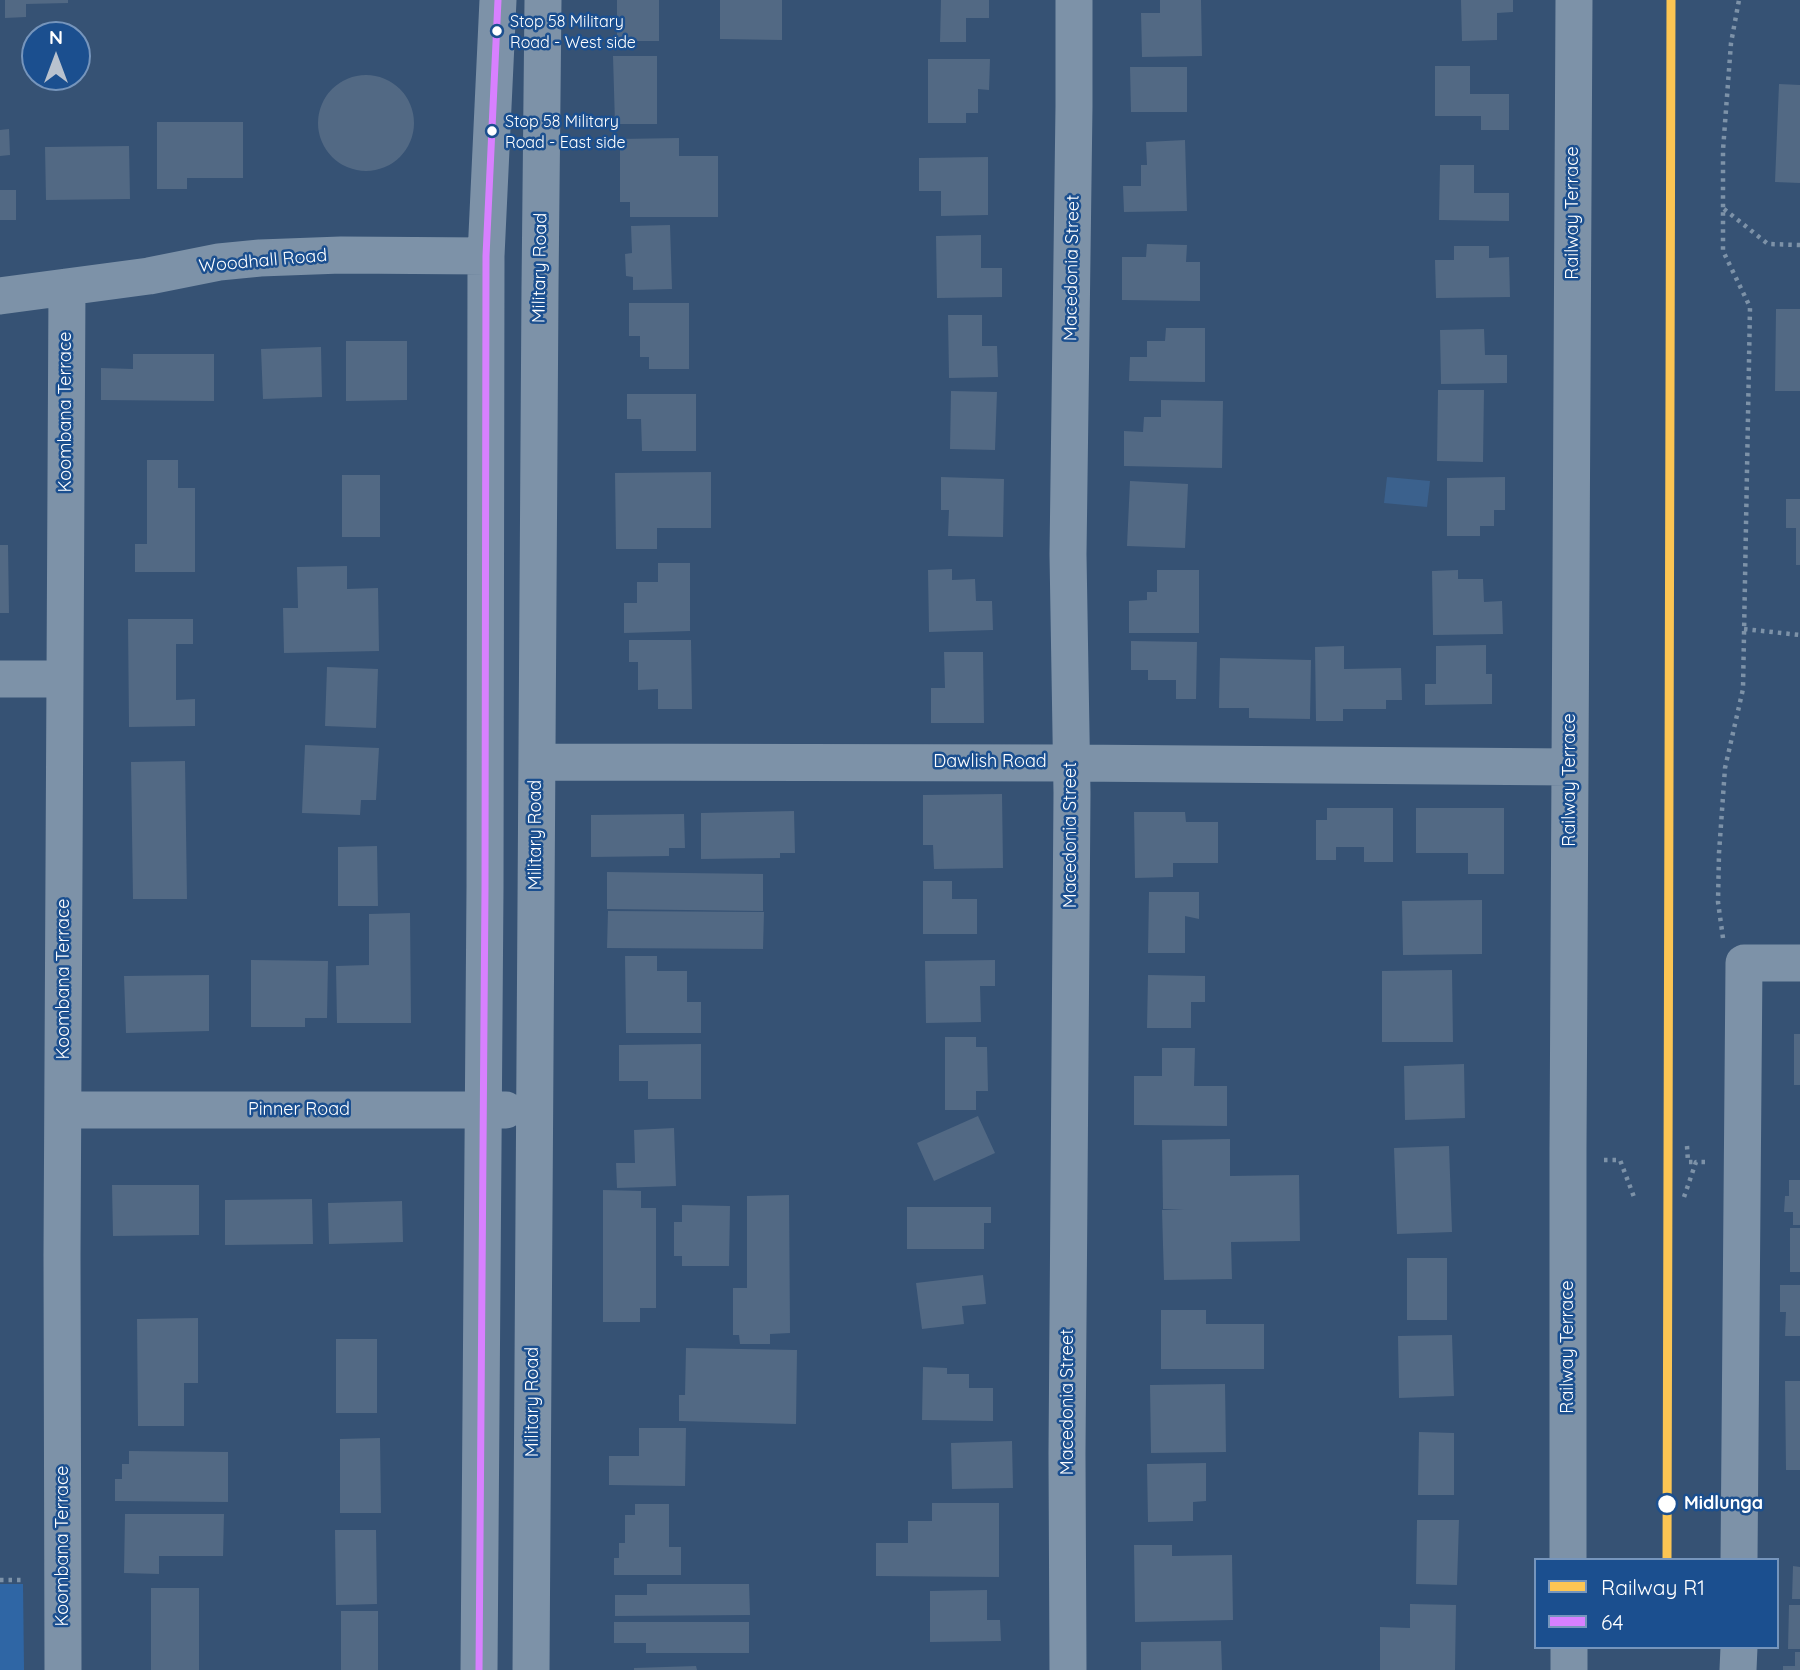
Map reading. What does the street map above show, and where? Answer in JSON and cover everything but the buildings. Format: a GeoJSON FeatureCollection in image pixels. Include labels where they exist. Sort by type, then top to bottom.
{"type":"FeatureCollection","features":[{"type":"Feature","properties":{"kind":"street"},"geometry":{"type":"LineString","coordinates":[[479,1670],[486,256],[498,0]]}},
{"type":"Feature","properties":{"kind":"street","name":"Military Road"},"geometry":{"type":"LineString","coordinates":[[531,1670],[543,0]]}},
{"type":"Feature","properties":{"kind":"street","name":"Macedonia Street"},"geometry":{"type":"LineString","coordinates":[[1068,1670],[1072,763],[1068,554],[1074,0]]}},
{"type":"Feature","properties":{"kind":"street","name":"Railway Terrace"},"geometry":{"type":"LineString","coordinates":[[1569,1558],[1568,1161],[1574,0]]}},
{"type":"Feature","properties":{"kind":"street","name":"Woodhall Road"},"geometry":{"type":"LineString","coordinates":[[0,296],[260,258],[341,255],[486,256]]}},
{"type":"Feature","properties":{"kind":"street","name":"Koombana Terrace"},"geometry":{"type":"LineString","coordinates":[[64,1670],[63,1110],[67,287]]}},
{"type":"Feature","properties":{"kind":"street"},"geometry":{"type":"LineString","coordinates":[[0,679],[65,679]]}},
{"type":"Feature","properties":{"kind":"street","name":"Dawlish Road"},"geometry":{"type":"LineString","coordinates":[[537,762],[1570,766]]}},
{"type":"Feature","properties":{"kind":"street"},"geometry":{"type":"LineString","coordinates":[[1739,1558],[1734,956],[1800,963]]}},
{"type":"Feature","properties":{"kind":"street","name":"Pinner Road"},"geometry":{"type":"LineString","coordinates":[[63,1110],[535,1110]]}},
{"type":"Feature","properties":{"kind":"street"},"geometry":{"type":"LineString","coordinates":[[1569,1649],[1569,1670]]}},
{"type":"Feature","properties":{"kind":"street"},"geometry":{"type":"LineString","coordinates":[[1738,1649],[1738,1670]]}},
{"type":"Feature","properties":{"kind":"path"},"geometry":{"type":"LineString","coordinates":[[1734,956],[1718,902],[1726,768],[1743,689],[1750,307],[1723,251],[1724,137],[1731,43],[1739,0]]}},
{"type":"Feature","properties":{"kind":"path"},"geometry":{"type":"LineString","coordinates":[[1723,208],[1768,244],[1800,245]]}},
{"type":"Feature","properties":{"kind":"path"},"geometry":{"type":"LineString","coordinates":[[1744,629],[1800,635]]}},
{"type":"Feature","properties":{"kind":"path"},"geometry":{"type":"LineString","coordinates":[[1687,1146],[1688,1162],[1696,1162]]}},
{"type":"Feature","properties":{"kind":"path"},"geometry":{"type":"LineString","coordinates":[[1568,1161],[1619,1160],[1634,1197]]}},
{"type":"Feature","properties":{"kind":"path"},"geometry":{"type":"LineString","coordinates":[[0,1580],[24,1580]]}},
{"type":"Feature","properties":{"kind":"shaded area"},"geometry":{"type":"Polygon","coordinates":[[[1387,477],[1430,481],[1427,507],[1384,503],[1387,477]]]}},
{"type":"Feature","properties":{"kind":"shaded area"},"geometry":{"type":"Polygon","coordinates":[[[0,1584],[23,1584],[24,1670],[0,1670],[0,1584]]]}},
{"type":"Feature","properties":{"kind":"rail line","name":"R1"},"geometry":{"type":"LineString","coordinates":[[1667,1558],[1671,0]]}},
{"type":"Feature","properties":{"kind":"transit line","name":"64"},"geometry":{"type":"LineString","coordinates":[[479,1670],[485,888],[486,256],[498,0]]}},
{"type":"Feature","properties":{"kind":"place","name":"Stop 58 Military Road - West side"},"geometry":{"type":"Point","coordinates":[497,31]}},
{"type":"Feature","properties":{"kind":"place","name":"Stop 58 Military Road - East side"},"geometry":{"type":"Point","coordinates":[492,131]}},
{"type":"Feature","properties":{"kind":"place","name":"Midlunga"},"geometry":{"type":"Point","coordinates":[1667,1504]}}]}
